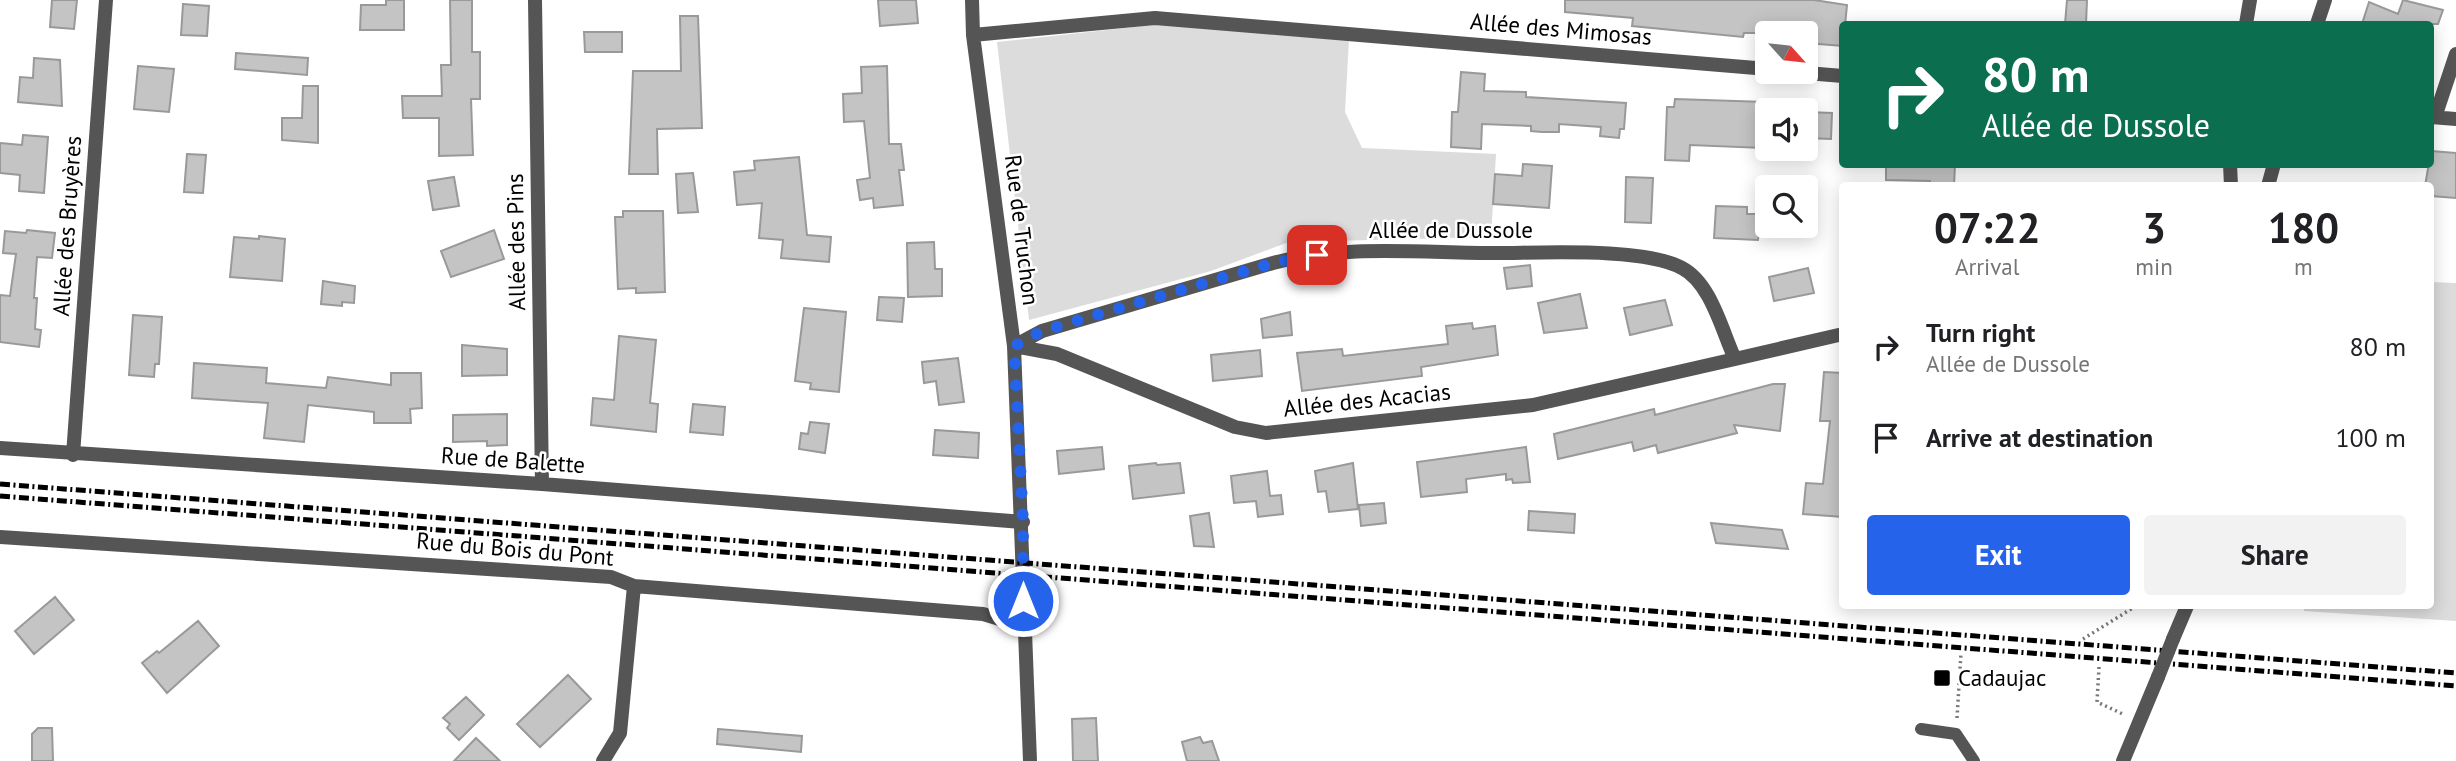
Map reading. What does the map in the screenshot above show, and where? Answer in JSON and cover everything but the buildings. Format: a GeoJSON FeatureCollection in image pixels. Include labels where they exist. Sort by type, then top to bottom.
{"type":"FeatureCollection","features":[{"type":"Feature","properties":{"kind":"street","name":"Allée des Bruyères"},"geometry":{"type":"LineString","coordinates":[[73,455],[106,0]]}},
{"type":"Feature","properties":{"kind":"street","name":"Allée des Pins"},"geometry":{"type":"LineString","coordinates":[[535,0],[542,484]]}},
{"type":"Feature","properties":{"kind":"street","name":"Rue de Truchon"},"geometry":{"type":"LineString","coordinates":[[972,0],[974,35],[1014,346],[1023,522],[1023,625],[1030,761]]}},
{"type":"Feature","properties":{"kind":"street"},"geometry":{"type":"LineString","coordinates":[[2246,21],[2250,0]]}},
{"type":"Feature","properties":{"kind":"street"},"geometry":{"type":"LineString","coordinates":[[2319,21],[2325,0]]}},
{"type":"Feature","properties":{"kind":"street","name":"Allée des Mimosas"},"geometry":{"type":"LineString","coordinates":[[974,35],[1155,18],[1755,68]]}},
{"type":"Feature","properties":{"kind":"street"},"geometry":{"type":"LineString","coordinates":[[2434,114],[2456,54]]}},
{"type":"Feature","properties":{"kind":"street"},"geometry":{"type":"LineString","coordinates":[[1818,74],[1839,76]]}},
{"type":"Feature","properties":{"kind":"street"},"geometry":{"type":"LineString","coordinates":[[2434,117],[2456,119]]}},
{"type":"Feature","properties":{"kind":"street","name":"Allée de Dussole"},"geometry":{"type":"LineString","coordinates":[[1014,346],[1042,331],[1298,256],[1355,253],[1585,253],[1657,259],[1684,268],[1703,288],[1735,359]]}},
{"type":"Feature","properties":{"kind":"street"},"geometry":{"type":"LineString","coordinates":[[1735,359],[1839,335]]}},
{"type":"Feature","properties":{"kind":"street","name":"Allée des Acacias"},"geometry":{"type":"LineString","coordinates":[[1014,346],[1057,354],[1235,427],[1266,433],[1533,405],[1735,359]]}},
{"type":"Feature","properties":{"kind":"street","name":"Rue de Balette"},"geometry":{"type":"LineString","coordinates":[[0,448],[73,455],[542,484],[1023,522]]}},
{"type":"Feature","properties":{"kind":"street","name":"Rue du Bois du Pont"},"geometry":{"type":"LineString","coordinates":[[0,537],[611,577],[634,586],[983,614],[1023,625]]}},
{"type":"Feature","properties":{"kind":"street"},"geometry":{"type":"LineString","coordinates":[[603,761],[620,733],[634,586]]}},
{"type":"Feature","properties":{"kind":"street"},"geometry":{"type":"LineString","coordinates":[[2123,761],[2187,609]]}},
{"type":"Feature","properties":{"kind":"lane"},"geometry":{"type":"LineString","coordinates":[[1922,729],[1956,734],[1974,761]]}},
{"type":"Feature","properties":{"kind":"path"},"geometry":{"type":"LineString","coordinates":[[2083,639],[2131,609]]}},
{"type":"Feature","properties":{"kind":"path"},"geometry":{"type":"LineString","coordinates":[[1956,734],[1961,653]]}},
{"type":"Feature","properties":{"kind":"path"},"geometry":{"type":"LineString","coordinates":[[2099,667],[2097,702],[2139,722]]}},
{"type":"Feature","properties":{"kind":"shaded area"},"geometry":{"type":"Polygon","coordinates":[[[1161,24],[1349,39],[1345,112],[1362,148],[1496,154],[1491,237],[1289,242],[1211,271],[1029,320],[997,42],[1161,24]]]}},
{"type":"Feature","properties":{"kind":"shaded area"},"geometry":{"type":"Polygon","coordinates":[[[2434,282],[2456,283],[2456,621],[2304,611],[2434,609],[2434,282]]]}},
{"type":"Feature","properties":{"kind":"railway"},"geometry":{"type":"LineString","coordinates":[[0,484],[2456,673]]}},
{"type":"Feature","properties":{"kind":"railway"},"geometry":{"type":"LineString","coordinates":[[0,496],[2456,686]]}},
{"type":"Feature","properties":{"kind":"place","name":"Cadaujac"},"geometry":{"type":"Point","coordinates":[1942,678]}},
{"type":"Feature","properties":{"kind":"route"},"geometry":{"type":"LineString","coordinates":[[1023,601],[1023,522],[1014,346],[1042,331],[1298,256],[1317,255]]}}]}
